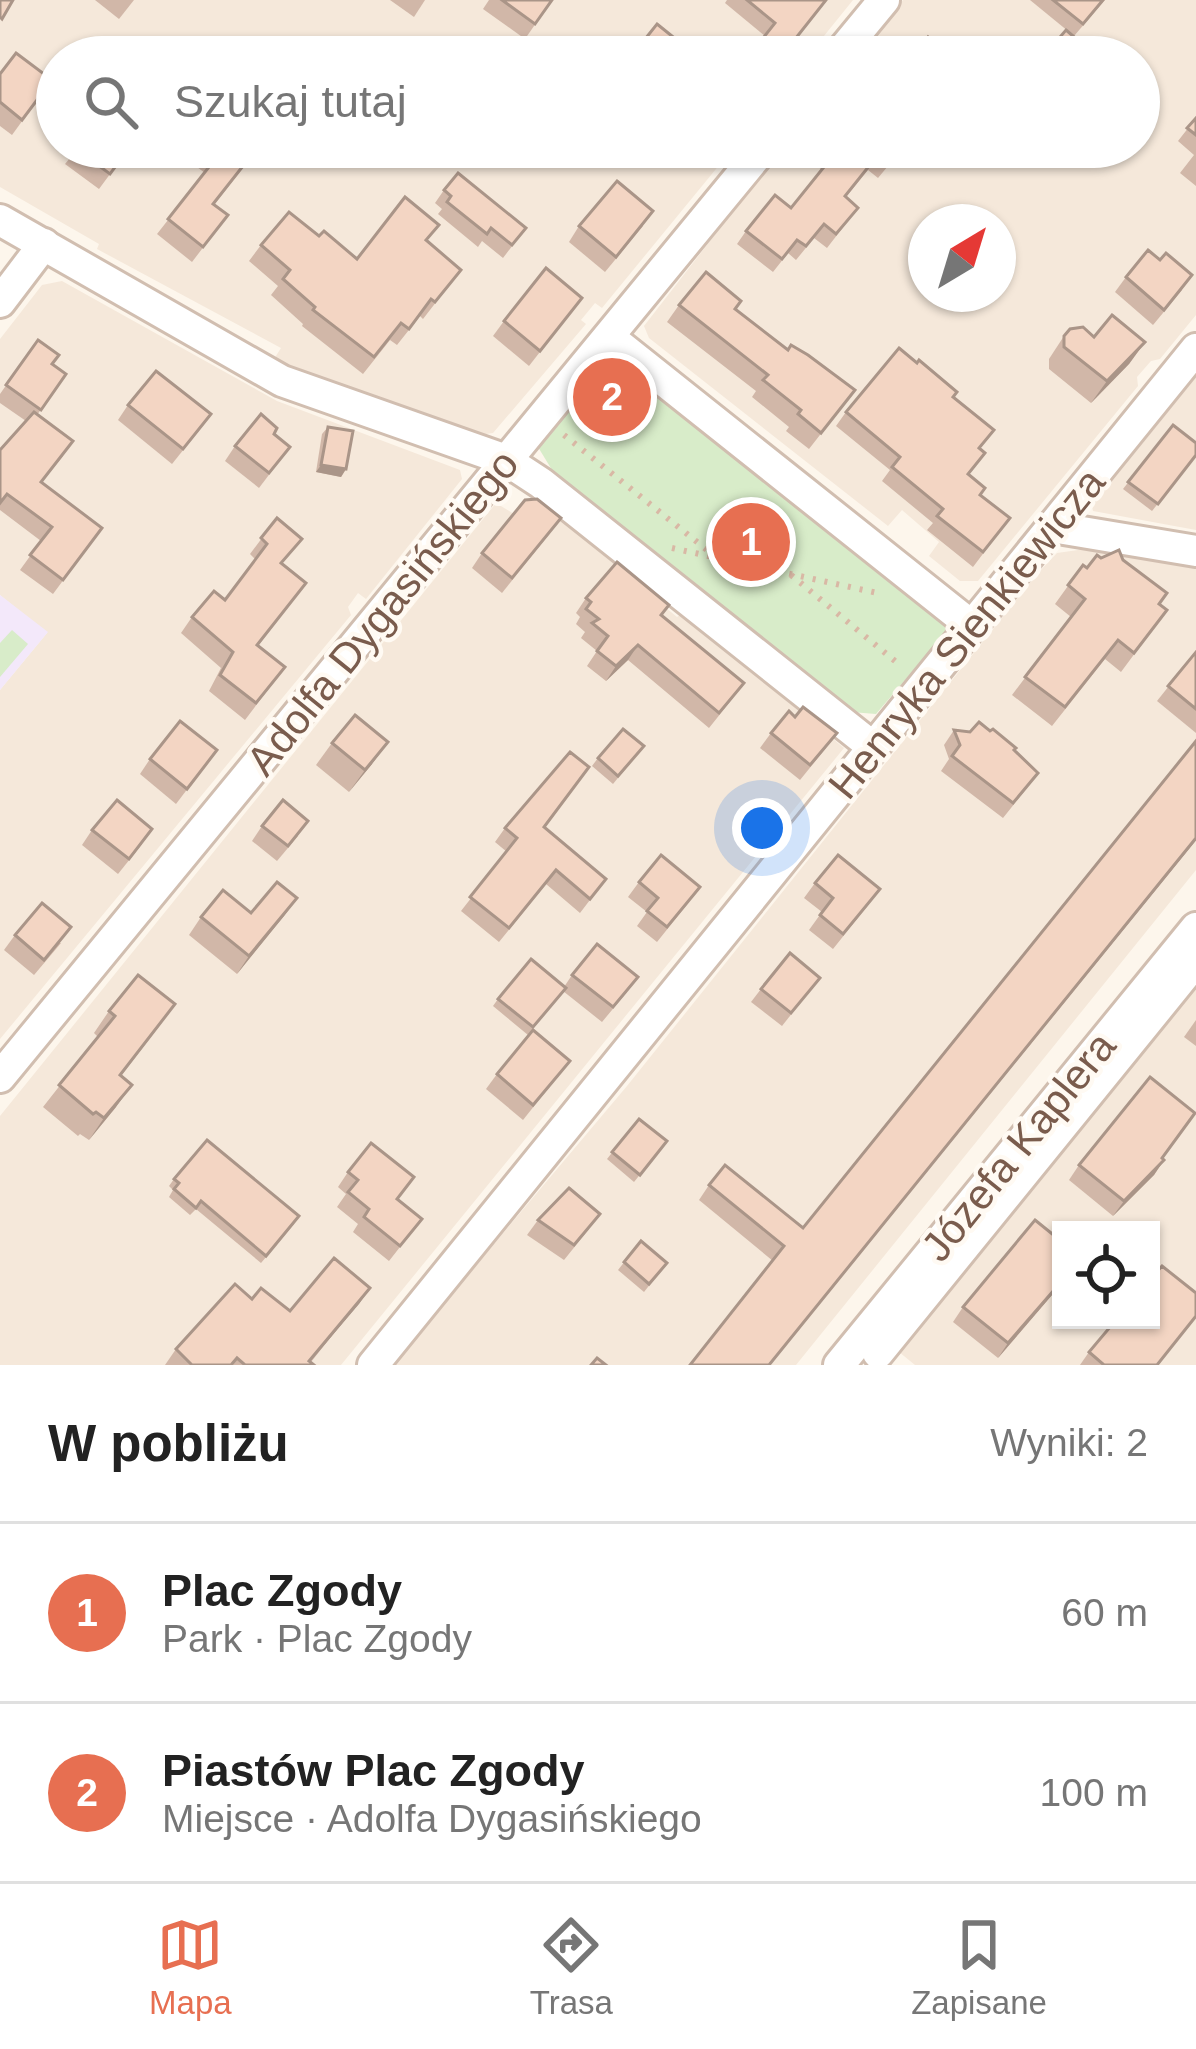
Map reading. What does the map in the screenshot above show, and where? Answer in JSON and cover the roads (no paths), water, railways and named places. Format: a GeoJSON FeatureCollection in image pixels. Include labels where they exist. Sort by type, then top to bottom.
{"type":"FeatureCollection","features":[{"type":"Feature","properties":{"kind":"street"},"geometry":{"type":"LineString","coordinates":[[854,36],[884,0]]}},
{"type":"Feature","properties":{"kind":"street","name":"Adolfa Dygasińskiego"},"geometry":{"type":"LineString","coordinates":[[0,1077],[747,168]]}},
{"type":"Feature","properties":{"kind":"street"},"geometry":{"type":"LineString","coordinates":[[0,220],[282,381],[506,460],[557,495],[873,747]]}},
{"type":"Feature","properties":{"kind":"street"},"geometry":{"type":"LineString","coordinates":[[0,302],[44,244]]}},
{"type":"Feature","properties":{"kind":"street"},"geometry":{"type":"LineString","coordinates":[[609,338],[972,626]]}},
{"type":"Feature","properties":{"kind":"street","name":"Henryka Sienkiewicza"},"geometry":{"type":"LineString","coordinates":[[373,1365],[1196,349]]}},
{"type":"Feature","properties":{"kind":"street"},"geometry":{"type":"LineString","coordinates":[[1052,527],[1196,551]]}},
{"type":"Feature","properties":{"kind":"street","name":"Józefa Kaplera"},"geometry":{"type":"LineString","coordinates":[[839,1365],[1196,928]]}},
{"type":"Feature","properties":{"kind":"street","name":"Józefa Kaplera"},"geometry":{"type":"LineString","coordinates":[[878,1353],[1196,961]]}},
{"type":"Feature","properties":{"kind":"place","name":"Piastów Plac Zgody"},"geometry":{"type":"Point","coordinates":[612,397]}},
{"type":"Feature","properties":{"kind":"place","name":"Plac Zgody"},"geometry":{"type":"Point","coordinates":[751,542]}}]}
